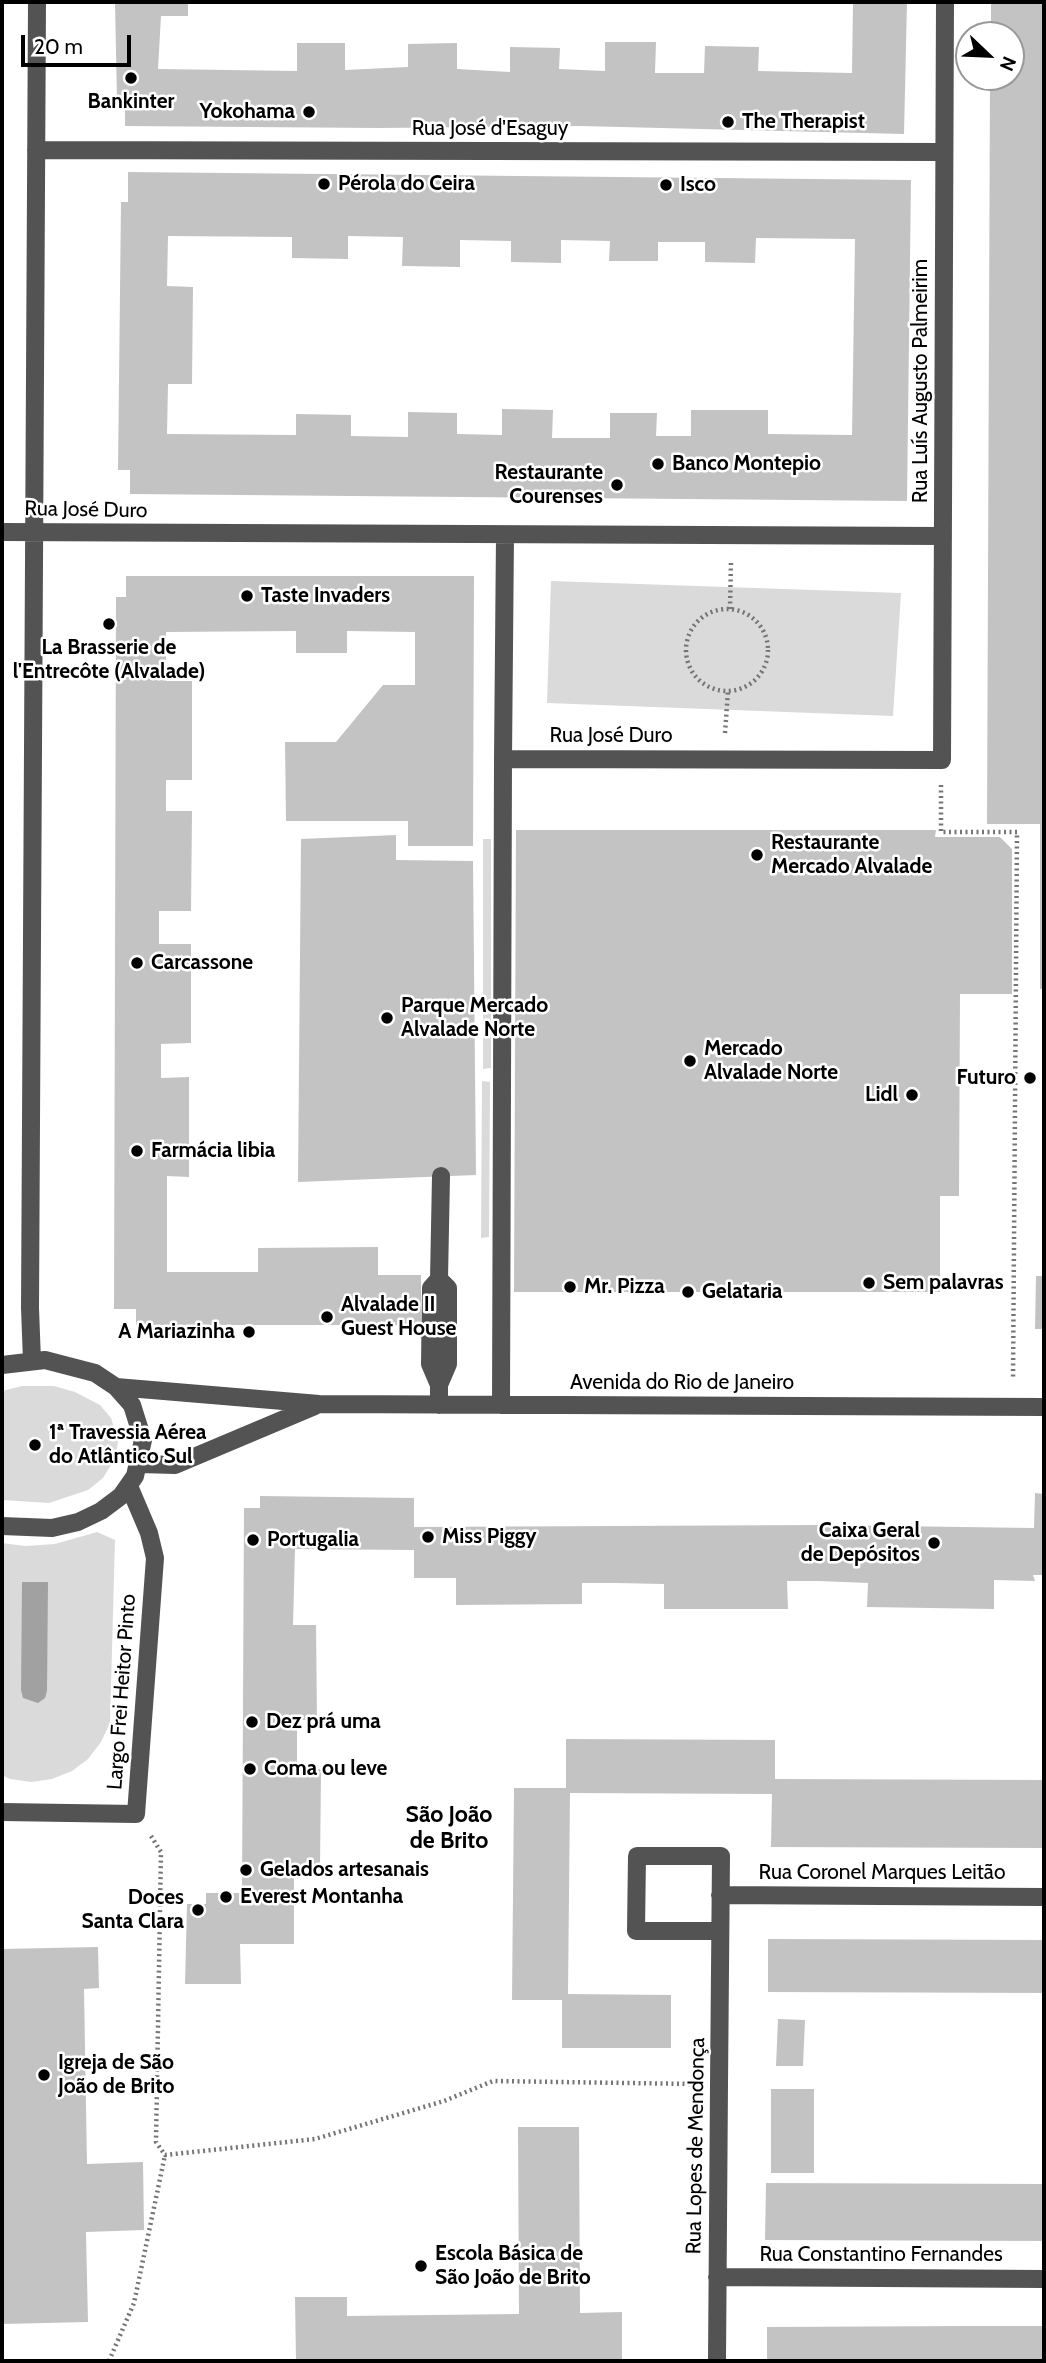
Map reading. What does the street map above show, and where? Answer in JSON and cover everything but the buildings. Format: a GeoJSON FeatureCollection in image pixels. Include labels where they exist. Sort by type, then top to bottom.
{"type":"FeatureCollection","features":[{"type":"Feature","properties":{"kind":"street"},"geometry":{"type":"LineString","coordinates":[[32,1360],[30,1252],[37,2]]}},
{"type":"Feature","properties":{"kind":"street","name":"Rua Luís Augusto Palmeirim"},"geometry":{"type":"LineString","coordinates":[[942,760],[945,2]]}},
{"type":"Feature","properties":{"kind":"street","name":"Rua José d'Esaguy"},"geometry":{"type":"LineString","coordinates":[[36,150],[944,152]]}},
{"type":"Feature","properties":{"kind":"street","name":"Rua José Duro"},"geometry":{"type":"LineString","coordinates":[[2,532],[943,536]]}},
{"type":"Feature","properties":{"kind":"street"},"geometry":{"type":"LineString","coordinates":[[501,1405],[505,535]]}},
{"type":"Feature","properties":{"kind":"street","name":"Rua José Duro"},"geometry":{"type":"LineString","coordinates":[[503,759],[942,760]]}},
{"type":"Feature","properties":{"kind":"street"},"geometry":{"type":"LineString","coordinates":[[439,1405],[439,1385],[448,1364],[448,1288],[439,1279],[441,1176]]}},
{"type":"Feature","properties":{"kind":"street"},"geometry":{"type":"LineString","coordinates":[[2,1365],[32,1360],[83,1368],[116,1387],[138,1416],[143,1440],[140,1464],[129,1486],[111,1504],[78,1522],[39,1529],[2,1526]]}},
{"type":"Feature","properties":{"kind":"street","name":"Avenida do Rio de Janeiro"},"geometry":{"type":"LineString","coordinates":[[116,1387],[319,1404],[1044,1407]]}},
{"type":"Feature","properties":{"kind":"street","name":"Avenida do Rio de Janeiro"},"geometry":{"type":"LineString","coordinates":[[140,1464],[175,1465],[319,1404]]}},
{"type":"Feature","properties":{"kind":"street","name":"Largo Frei Heitor Pinto"},"geometry":{"type":"LineString","coordinates":[[2,1812],[136,1814],[155,1558],[149,1533],[129,1486]]}},
{"type":"Feature","properties":{"kind":"street","name":"Rua Lopes de Mendonça"},"geometry":{"type":"LineString","coordinates":[[716,2361],[721,1856],[637,1856],[636,1931],[720,1931]]}},
{"type":"Feature","properties":{"kind":"street","name":"Rua Coronel Marques Leitão"},"geometry":{"type":"LineString","coordinates":[[720,1895],[1044,1897]]}},
{"type":"Feature","properties":{"kind":"street","name":"Rua Constantino Fernandes"},"geometry":{"type":"LineString","coordinates":[[717,2277],[1044,2279]]}},
{"type":"Feature","properties":{"kind":"path"},"geometry":{"type":"LineString","coordinates":[[730,609],[731,535]]}},
{"type":"Feature","properties":{"kind":"path"},"geometry":{"type":"LineString","coordinates":[[730,609],[752,617],[764,631],[769,652],[760,675],[748,687],[728,691],[703,685],[691,671],[686,656],[686,640],[696,623],[707,613],[730,609]]}},
{"type":"Feature","properties":{"kind":"path"},"geometry":{"type":"LineString","coordinates":[[723,760],[728,691]]}},
{"type":"Feature","properties":{"kind":"path"},"geometry":{"type":"LineString","coordinates":[[942,760],[941,832],[1017,832],[1013,1407]]}},
{"type":"Feature","properties":{"kind":"path"},"geometry":{"type":"LineString","coordinates":[[109,2361],[134,2303],[166,2155],[156,2142],[161,1852],[136,1814]]}},
{"type":"Feature","properties":{"kind":"path"},"geometry":{"type":"LineString","coordinates":[[166,2155],[315,2139],[444,2101],[493,2081],[719,2084]]}},
{"type":"Feature","properties":{"kind":"shaded area"},"geometry":{"type":"Polygon","coordinates":[[[551,581],[901,593],[893,716],[547,703],[551,581]]]}},
{"type":"Feature","properties":{"kind":"shaded area"},"geometry":{"type":"Polygon","coordinates":[[[483,839],[491,839],[491,1068],[483,1069],[483,839]]]}},
{"type":"Feature","properties":{"kind":"shaded area"},"geometry":{"type":"Polygon","coordinates":[[[482,1081],[490,1082],[489,1237],[481,1238],[482,1081]]]}},
{"type":"Feature","properties":{"kind":"shaded area"},"geometry":{"type":"Polygon","coordinates":[[[22,1386],[54,1386],[75,1392],[100,1405],[111,1418],[118,1441],[116,1457],[103,1478],[88,1490],[49,1503],[2,1500],[2,1391],[22,1386]]]}},
{"type":"Feature","properties":{"kind":"shaded area"},"geometry":{"type":"Polygon","coordinates":[[[97,1532],[115,1540],[110,1723],[101,1742],[88,1759],[72,1771],[52,1779],[31,1782],[10,1779],[2,1775],[2,1543],[25,1546],[55,1544],[97,1532]]]}},
{"type":"Feature","properties":{"kind":"shaded area"},"geometry":{"type":"Polygon","coordinates":[[[22,1582],[48,1582],[47,1691],[45,1698],[38,1703],[23,1698],[21,1690],[22,1582]]]}},
{"type":"Feature","properties":{"kind":"place","name":"Bankinter"},"geometry":{"type":"Point","coordinates":[131,78]}},
{"type":"Feature","properties":{"kind":"place","name":"Yokohama"},"geometry":{"type":"Point","coordinates":[309,112]}},
{"type":"Feature","properties":{"kind":"place","name":"The Therapist"},"geometry":{"type":"Point","coordinates":[728,122]}},
{"type":"Feature","properties":{"kind":"place","name":"Pérola do Ceira"},"geometry":{"type":"Point","coordinates":[324,184]}},
{"type":"Feature","properties":{"kind":"place","name":"Isco"},"geometry":{"type":"Point","coordinates":[666,185]}},
{"type":"Feature","properties":{"kind":"place","name":"Banco Montepio"},"geometry":{"type":"Point","coordinates":[658,464]}},
{"type":"Feature","properties":{"kind":"place","name":"Restaurante Courenses"},"geometry":{"type":"Point","coordinates":[617,485]}},
{"type":"Feature","properties":{"kind":"place","name":"Taste Invaders"},"geometry":{"type":"Point","coordinates":[247,596]}},
{"type":"Feature","properties":{"kind":"place","name":"La Brasserie de l'Entrecôte (Alvalade)"},"geometry":{"type":"Point","coordinates":[109,624]}},
{"type":"Feature","properties":{"kind":"place","name":"Restaurante Mercado Alvalade"},"geometry":{"type":"Point","coordinates":[757,855]}},
{"type":"Feature","properties":{"kind":"place","name":"Carcassone"},"geometry":{"type":"Point","coordinates":[137,963]}},
{"type":"Feature","properties":{"kind":"place","name":"Parque Mercado Alvalade Norte"},"geometry":{"type":"Point","coordinates":[387,1018]}},
{"type":"Feature","properties":{"kind":"place","name":"Mercado Alvalade Norte"},"geometry":{"type":"Point","coordinates":[690,1061]}},
{"type":"Feature","properties":{"kind":"place","name":"Futuro"},"geometry":{"type":"Point","coordinates":[1030,1078]}},
{"type":"Feature","properties":{"kind":"place","name":"Lidl"},"geometry":{"type":"Point","coordinates":[912,1095]}},
{"type":"Feature","properties":{"kind":"place","name":"Farmácia libia"},"geometry":{"type":"Point","coordinates":[137,1151]}},
{"type":"Feature","properties":{"kind":"place","name":"Sem palavras"},"geometry":{"type":"Point","coordinates":[869,1283]}},
{"type":"Feature","properties":{"kind":"place","name":"Mr. Pizza"},"geometry":{"type":"Point","coordinates":[570,1287]}},
{"type":"Feature","properties":{"kind":"place","name":"Gelataria"},"geometry":{"type":"Point","coordinates":[688,1292]}},
{"type":"Feature","properties":{"kind":"place","name":"Alvalade II Guest House"},"geometry":{"type":"Point","coordinates":[327,1317]}},
{"type":"Feature","properties":{"kind":"place","name":"A Mariazinha"},"geometry":{"type":"Point","coordinates":[249,1332]}},
{"type":"Feature","properties":{"kind":"place","name":"1ª Travessia Aérea do Atlântico Sul"},"geometry":{"type":"Point","coordinates":[35,1445]}},
{"type":"Feature","properties":{"kind":"place","name":"Miss Piggy"},"geometry":{"type":"Point","coordinates":[428,1537]}},
{"type":"Feature","properties":{"kind":"place","name":"Portugalia"},"geometry":{"type":"Point","coordinates":[253,1540]}},
{"type":"Feature","properties":{"kind":"place","name":"Caixa Geral de Depósitos"},"geometry":{"type":"Point","coordinates":[934,1543]}},
{"type":"Feature","properties":{"kind":"place","name":"Dez prá uma"},"geometry":{"type":"Point","coordinates":[252,1722]}},
{"type":"Feature","properties":{"kind":"place","name":"Coma ou leve"},"geometry":{"type":"Point","coordinates":[250,1769]}},
{"type":"Feature","properties":{"kind":"place","name":"Gelados artesanais"},"geometry":{"type":"Point","coordinates":[246,1870]}},
{"type":"Feature","properties":{"kind":"place","name":"Everest Montanha"},"geometry":{"type":"Point","coordinates":[226,1897]}},
{"type":"Feature","properties":{"kind":"place","name":"Doces Santa Clara"},"geometry":{"type":"Point","coordinates":[198,1910]}},
{"type":"Feature","properties":{"kind":"place","name":"Igreja de São João de Brito"},"geometry":{"type":"Point","coordinates":[44,2075]}},
{"type":"Feature","properties":{"kind":"place","name":"Escola Básica de São João de Brito"},"geometry":{"type":"Point","coordinates":[421,2266]}},
{"type":"Feature","properties":{"kind":"district","name":"São João de Brito"},"geometry":{"type":"Point","coordinates":[449,1828]}}]}
